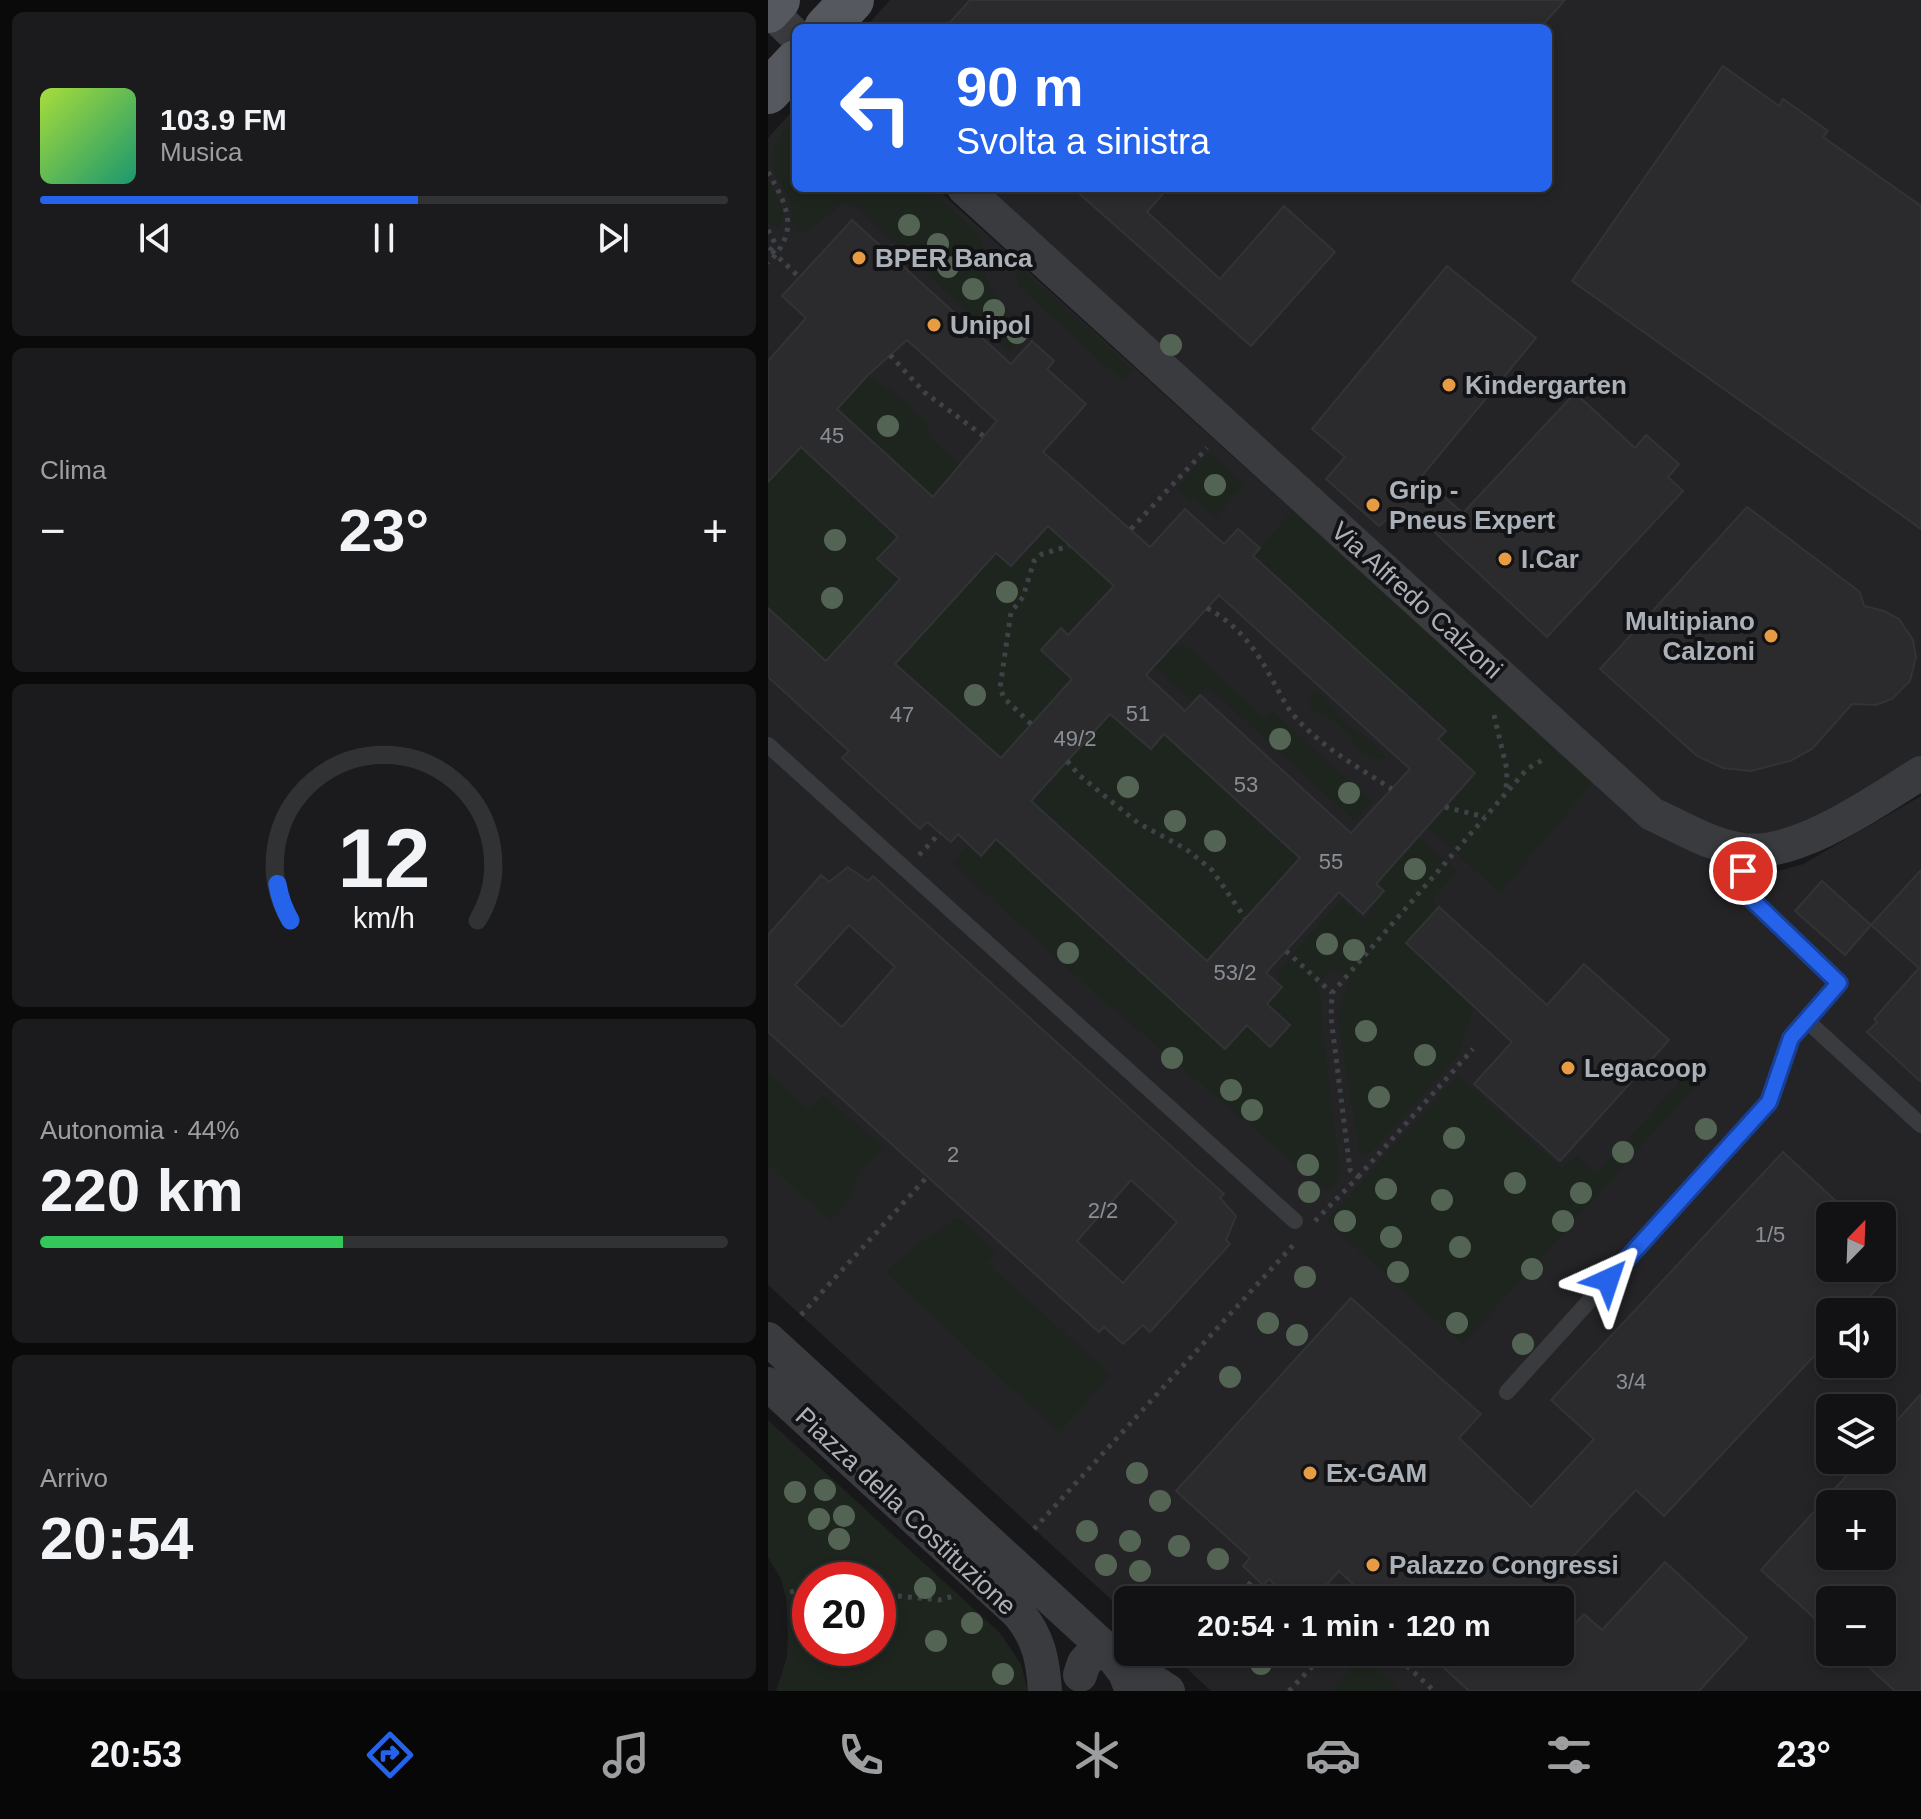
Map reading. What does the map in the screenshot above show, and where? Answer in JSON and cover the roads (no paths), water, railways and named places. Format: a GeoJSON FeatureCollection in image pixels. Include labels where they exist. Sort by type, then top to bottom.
{"type":"FeatureCollection","features":[{"type":"Feature","properties":{"kind":"main road"},"geometry":{"type":"LineString","coordinates":[[830,24],[852,0]]}},
{"type":"Feature","properties":{"kind":"main road"},"geometry":{"type":"LineString","coordinates":[[768,92],[792,66]]}},
{"type":"Feature","properties":{"kind":"street","name":"Via Alfredo Calzoni"},"geometry":{"type":"LineString","coordinates":[[968,192],[1652,814],[1717,844],[1746,851],[1779,846],[1841,823],[1921,773]]}},
{"type":"Feature","properties":{"kind":"street","name":"Piazza della Costituzione"},"geometry":{"type":"LineString","coordinates":[[768,1339],[1109,1652],[1125,1673],[1132,1691]]}},
{"type":"Feature","properties":{"kind":"street","name":"Piazza della Costituzione"},"geometry":{"type":"LineString","coordinates":[[768,1384],[1019,1614],[1035,1636],[1045,1691]]}},
{"type":"Feature","properties":{"kind":"street","name":"Piazza della Costituzione"},"geometry":{"type":"LineString","coordinates":[[1049,1597],[1078,1659],[1081,1683]]}},
{"type":"Feature","properties":{"kind":"street","name":"Piazza della Costituzione"},"geometry":{"type":"LineString","coordinates":[[1081,1683],[1084,1663],[1091,1655],[1109,1652],[1173,1676]]}},
{"type":"Feature","properties":{"kind":"lane"},"geometry":{"type":"LineString","coordinates":[[768,745],[1302,1228]]}},
{"type":"Feature","properties":{"kind":"lane"},"geometry":{"type":"LineString","coordinates":[[1507,1392],[1769,1102],[1791,1038],[1839,983],[1745,893],[1743,871],[1746,851]]}},
{"type":"Feature","properties":{"kind":"lane"},"geometry":{"type":"LineString","coordinates":[[1806,1020],[1921,1125]]}},
{"type":"Feature","properties":{"kind":"place","name":"BPER Banca"},"geometry":{"type":"Point","coordinates":[859,258]}},
{"type":"Feature","properties":{"kind":"place","name":"Unipol"},"geometry":{"type":"Point","coordinates":[934,325]}},
{"type":"Feature","properties":{"kind":"place","name":"Kindergarten"},"geometry":{"type":"Point","coordinates":[1449,385]}},
{"type":"Feature","properties":{"kind":"place","name":"Grip - Pneus Expert"},"geometry":{"type":"Point","coordinates":[1373,505]}},
{"type":"Feature","properties":{"kind":"place","name":"I.Car"},"geometry":{"type":"Point","coordinates":[1505,559]}},
{"type":"Feature","properties":{"kind":"place","name":"Multipiano Calzoni"},"geometry":{"type":"Point","coordinates":[1771,636]}},
{"type":"Feature","properties":{"kind":"place","name":"Legacoop"},"geometry":{"type":"Point","coordinates":[1568,1068]}},
{"type":"Feature","properties":{"kind":"place","name":"Ex-GAM"},"geometry":{"type":"Point","coordinates":[1310,1473]}},
{"type":"Feature","properties":{"kind":"place","name":"Palazzo Congressi"},"geometry":{"type":"Point","coordinates":[1373,1565]}}]}
